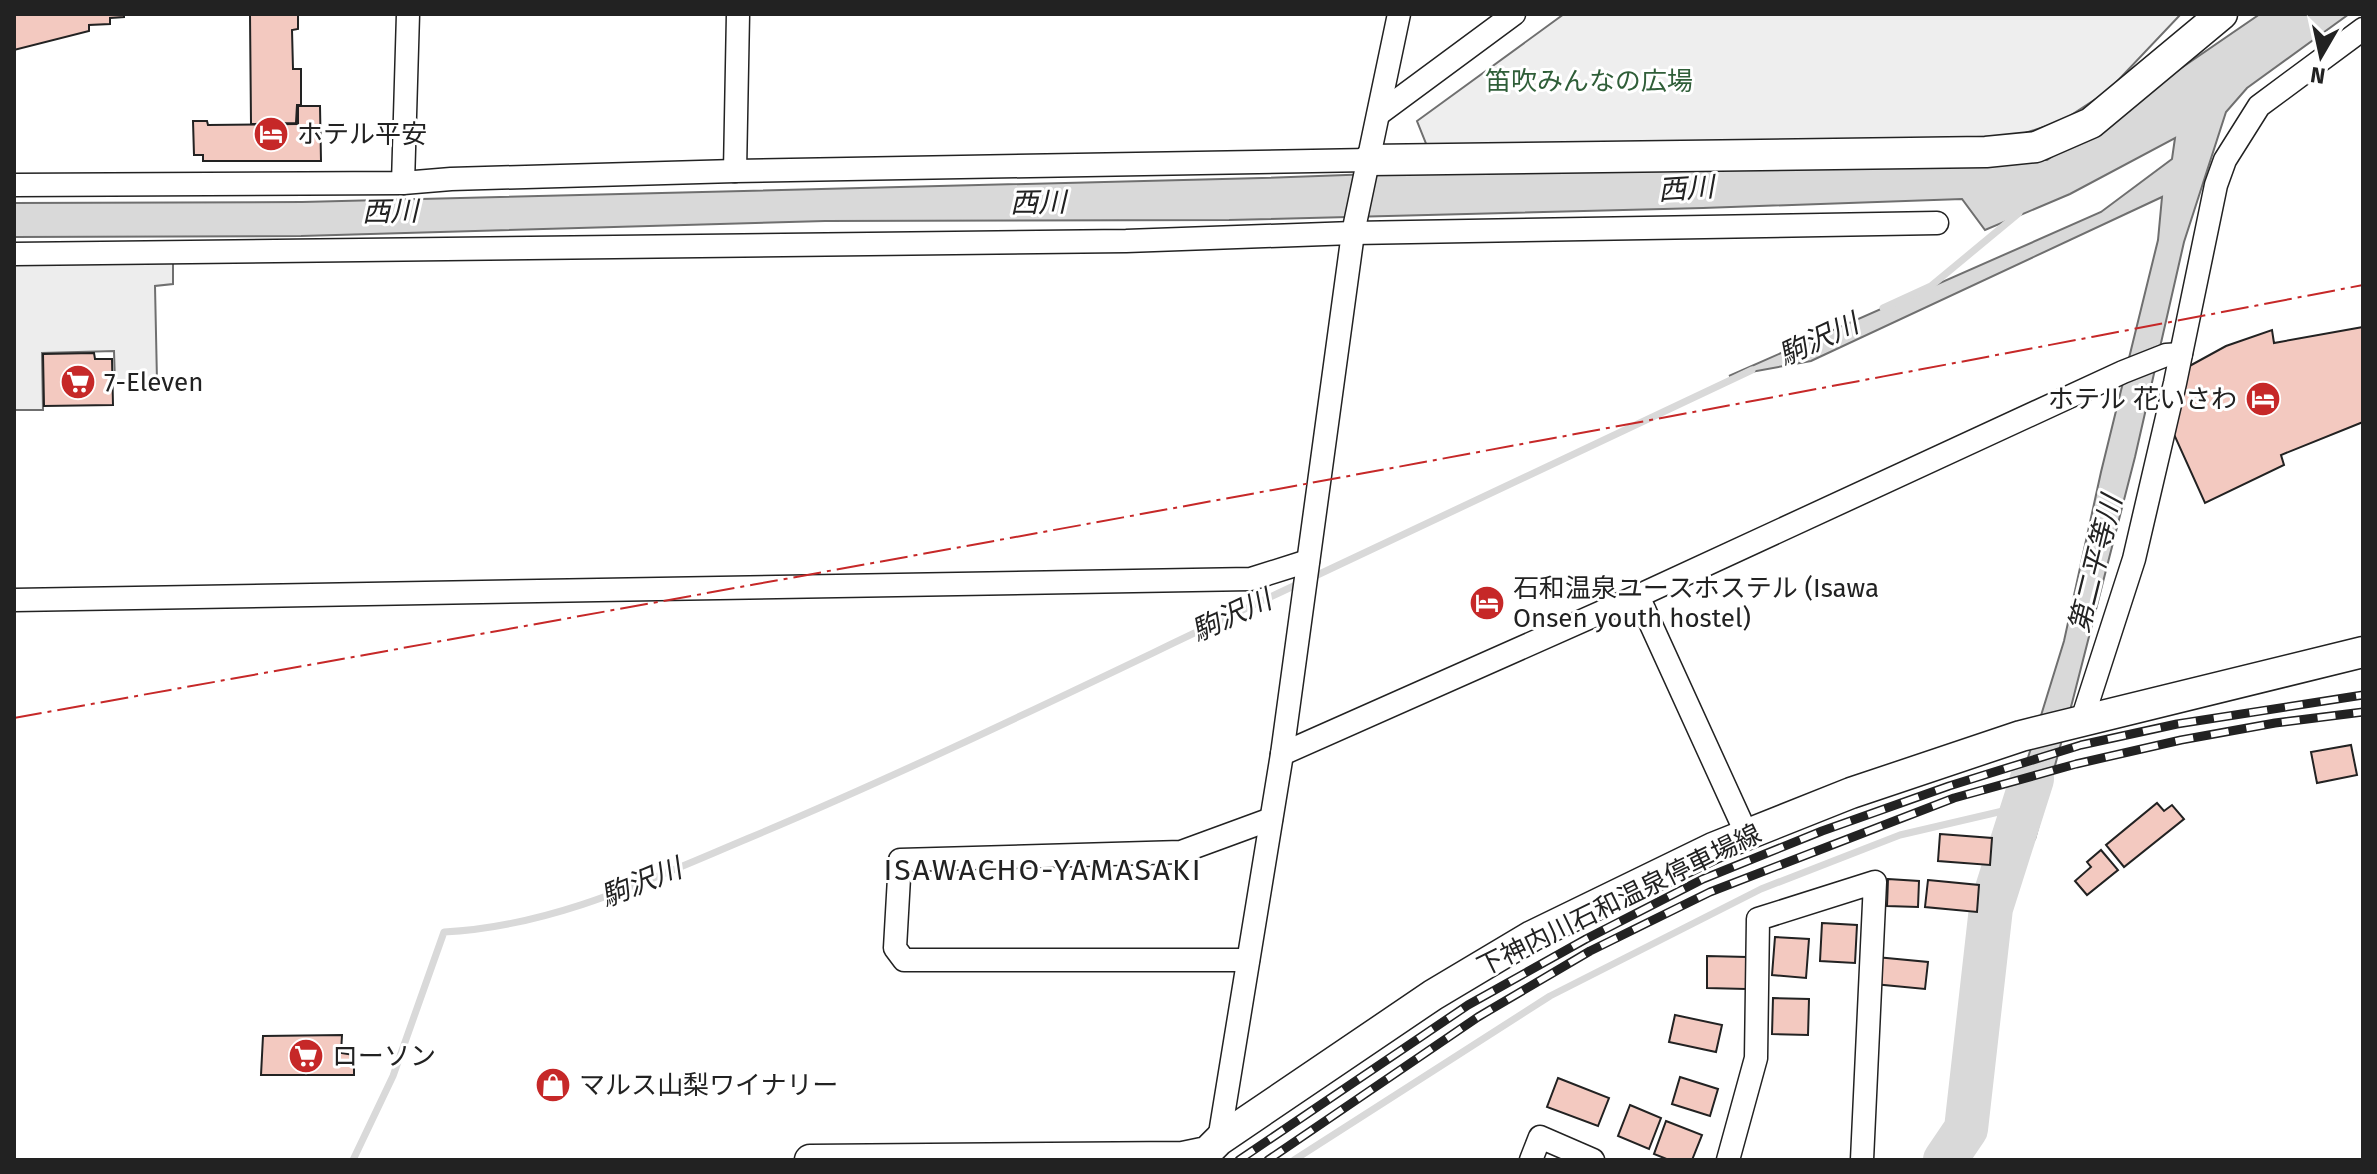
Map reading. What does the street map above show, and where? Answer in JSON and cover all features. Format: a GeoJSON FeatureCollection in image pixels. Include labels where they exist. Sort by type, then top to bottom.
{"type":"FeatureCollection","features":[{"type":"Feature","properties":{"kind":"main road"},"geometry":{"type":"LineString","coordinates":[[1367,166],[1986,152],[2036,147],[2091,123],[2222,14]]}},
{"type":"Feature","properties":{"kind":"main road","name":"下神内川石和温泉停車場線"},"geometry":{"type":"LineString","coordinates":[[810,1160],[1183,1157],[1212,1151],[1433,995],[1532,936],[1713,848],[1851,793],[2021,736],[2363,652]]}},
{"type":"Feature","properties":{"kind":"street"},"geometry":{"type":"LineString","coordinates":[[403,183],[408,14]]}},
{"type":"Feature","properties":{"kind":"street"},"geometry":{"type":"LineString","coordinates":[[735,171],[738,14]]}},
{"type":"Feature","properties":{"kind":"street"},"geometry":{"type":"LineString","coordinates":[[1212,1151],[1282,754],[1355,225],[1399,14]]}},
{"type":"Feature","properties":{"kind":"street"},"geometry":{"type":"LineString","coordinates":[[1380,113],[1514,14]]}},
{"type":"Feature","properties":{"kind":"street"},"geometry":{"type":"LineString","coordinates":[[2078,721],[2134,559],[2174,355],[2225,160],[2259,106],[2363,29]]}},
{"type":"Feature","properties":{"kind":"street"},"geometry":{"type":"LineString","coordinates":[[14,185],[403,183],[735,171],[1367,166]]}},
{"type":"Feature","properties":{"kind":"street"},"geometry":{"type":"LineString","coordinates":[[14,254],[1126,241],[1355,225],[1937,223]]}},
{"type":"Feature","properties":{"kind":"street"},"geometry":{"type":"LineString","coordinates":[[1282,754],[1638,596],[2123,372],[2174,355]]}},
{"type":"Feature","properties":{"kind":"street"},"geometry":{"type":"LineString","coordinates":[[14,600],[1251,579],[1308,562]]}},
{"type":"Feature","properties":{"kind":"street"},"geometry":{"type":"LineString","coordinates":[[1638,596],[1747,835]]}},
{"type":"Feature","properties":{"kind":"street"},"geometry":{"type":"LineString","coordinates":[[1248,960],[904,960],[895,948],[900,860],[1181,852],[1271,819]]}},
{"type":"Feature","properties":{"kind":"street"},"geometry":{"type":"LineString","coordinates":[[1728,1160],[1756,1058],[1758,919],[1875,882],[1862,1160]]}},
{"type":"Feature","properties":{"kind":"street"},"geometry":{"type":"LineString","coordinates":[[1531,1160],[1540,1137],[1593,1160]]}},
{"type":"Feature","properties":{"kind":"green space","name":"笛吹みんなの広場"},"geometry":{"type":"Polygon","coordinates":[[[1564,14],[2181,14],[2108,91],[2062,121],[2016,136],[1429,151],[1417,121],[1564,14]]]}},
{"type":"Feature","properties":{"kind":"shaded area"},"geometry":{"type":"Polygon","coordinates":[[[173,258],[173,284],[155,286],[157,381],[115,383],[114,351],[42,353],[43,410],[14,410],[14,259],[173,258]]]}},
{"type":"Feature","properties":{"kind":"water","name":"西川"},"geometry":{"type":"Polygon","coordinates":[[[2260,14],[2349,14],[2247,88],[2226,112],[2184,242],[2135,457],[2035,839],[2005,832],[2064,641],[2101,472],[2158,240],[2162,197],[1811,361],[1729,376],[2101,212],[2172,159],[2175,138],[2070,194],[1985,230],[1962,199],[1229,220],[825,221],[301,236],[14,237],[14,203],[302,202],[1262,178],[1707,162],[2047,160],[2260,14]]]}},
{"type":"Feature","properties":{"kind":"building"},"geometry":{"type":"Polygon","coordinates":[[[14,14],[124,14],[124,17],[110,18],[110,24],[89,25],[89,31],[14,50],[14,14]]]}},
{"type":"Feature","properties":{"kind":"building"},"geometry":{"type":"Polygon","coordinates":[[[250,14],[298,14],[298,29],[292,30],[293,69],[301,69],[301,105],[297,105],[296,123],[251,124],[250,14]]]}},
{"type":"Feature","properties":{"kind":"building"},"geometry":{"type":"Polygon","coordinates":[[[298,106],[320,106],[321,161],[203,161],[203,155],[194,155],[193,121],[207,121],[208,125],[298,124],[298,106]]]}},
{"type":"Feature","properties":{"kind":"building"},"geometry":{"type":"Polygon","coordinates":[[[2363,327],[2363,422],[2281,455],[2284,465],[2205,503],[2172,430],[2184,369],[2226,346],[2272,330],[2274,343],[2363,327]]]}},
{"type":"Feature","properties":{"kind":"building","name":"7-Eleven"},"geometry":{"type":"Polygon","coordinates":[[[94,353],[95,359],[112,359],[113,405],[44,406],[43,354],[94,353]]]}},
{"type":"Feature","properties":{"kind":"building"},"geometry":{"type":"Polygon","coordinates":[[[2351,745],[2357,775],[2317,783],[2311,752],[2351,745]]]}},
{"type":"Feature","properties":{"kind":"building"},"geometry":{"type":"Polygon","coordinates":[[[2157,803],[2164,811],[2172,805],[2184,819],[2124,867],[2106,845],[2157,803]]]}},
{"type":"Feature","properties":{"kind":"building"},"geometry":{"type":"Polygon","coordinates":[[[1940,834],[1992,838],[1990,865],[1938,861],[1940,834]]]}},
{"type":"Feature","properties":{"kind":"building"},"geometry":{"type":"Polygon","coordinates":[[[2101,850],[2118,870],[2087,895],[2075,881],[2091,867],[2087,862],[2101,850]]]}},
{"type":"Feature","properties":{"kind":"building"},"geometry":{"type":"Polygon","coordinates":[[[1888,879],[1919,881],[1918,907],[1887,906],[1888,879]]]}},
{"type":"Feature","properties":{"kind":"building"},"geometry":{"type":"Polygon","coordinates":[[[1928,880],[1979,885],[1977,912],[1925,907],[1928,880]]]}},
{"type":"Feature","properties":{"kind":"building"},"geometry":{"type":"Polygon","coordinates":[[[1822,923],[1857,925],[1855,963],[1820,961],[1822,923]]]}},
{"type":"Feature","properties":{"kind":"building"},"geometry":{"type":"Polygon","coordinates":[[[1775,937],[1809,939],[1806,978],[1772,975],[1775,937]]]}},
{"type":"Feature","properties":{"kind":"building"},"geometry":{"type":"Polygon","coordinates":[[[1707,956],[1747,957],[1746,989],[1707,988],[1707,956]]]}},
{"type":"Feature","properties":{"kind":"building"},"geometry":{"type":"Polygon","coordinates":[[[1876,957],[1928,962],[1925,989],[1874,984],[1876,957]]]}},
{"type":"Feature","properties":{"kind":"building"},"geometry":{"type":"Polygon","coordinates":[[[1773,998],[1809,999],[1808,1035],[1772,1034],[1773,998]]]}},
{"type":"Feature","properties":{"kind":"building"},"geometry":{"type":"Polygon","coordinates":[[[1675,1015],[1722,1025],[1716,1052],[1669,1042],[1675,1015]]]}},
{"type":"Feature","properties":{"kind":"building"},"geometry":{"type":"Polygon","coordinates":[[[342,1035],[341,1053],[354,1055],[354,1075],[261,1075],[263,1036],[342,1035]]]}},
{"type":"Feature","properties":{"kind":"building"},"geometry":{"type":"Polygon","coordinates":[[[1680,1077],[1718,1089],[1710,1116],[1672,1104],[1680,1077]]]}},
{"type":"Feature","properties":{"kind":"building"},"geometry":{"type":"Polygon","coordinates":[[[1558,1078],[1609,1098],[1598,1126],[1547,1107],[1558,1078]]]}},
{"type":"Feature","properties":{"kind":"building"},"geometry":{"type":"Polygon","coordinates":[[[1630,1105],[1661,1118],[1649,1149],[1618,1136],[1630,1105]]]}},
{"type":"Feature","properties":{"kind":"building"},"geometry":{"type":"Polygon","coordinates":[[[1666,1121],[1702,1135],[1692,1160],[1669,1160],[1654,1154],[1666,1121]]]}},
{"type":"Feature","properties":{"kind":"waterway","name":"駒沢川"},"geometry":{"type":"LineString","coordinates":[[1883,308],[1931,286],[2019,213]]}},
{"type":"Feature","properties":{"kind":"waterway","name":"駒沢川"},"geometry":{"type":"LineString","coordinates":[[1311,578],[1752,370]]}},
{"type":"Feature","properties":{"kind":"waterway","name":"駒沢川"},"geometry":{"type":"LineString","coordinates":[[353,1160],[393,1076],[444,932],[484,928],[562,911],[675,869],[1026,714],[1300,583]]}},
{"type":"Feature","properties":{"kind":"waterway","name":"第二平等川"},"geometry":{"type":"LineString","coordinates":[[1945,1160],[1966,1129],[1991,908],[2032,779]]}},
{"type":"Feature","properties":{"kind":"waterway"},"geometry":{"type":"LineString","coordinates":[[1294,1160],[1550,996],[1761,889],[1900,835],[2020,807]]}},
{"type":"Feature","properties":{"kind":"railway"},"geometry":{"type":"LineString","coordinates":[[1239,1160],[1468,1005],[1586,939],[1703,879],[1822,831],[1949,786],[2081,745],[2177,724],[2363,695]]}},
{"type":"Feature","properties":{"kind":"railway"},"geometry":{"type":"LineString","coordinates":[[1268,1160],[1478,1017],[1590,951],[1710,892],[1954,798],[2076,764],[2181,740],[2275,723],[2363,712]]}},
{"type":"Feature","properties":{"kind":"power"},"geometry":{"type":"LineString","coordinates":[[14,718],[1483,451],[2363,285]]}},
{"type":"Feature","properties":{"kind":"place","name":"ホテル平安"},"geometry":{"type":"Point","coordinates":[271,134]}},
{"type":"Feature","properties":{"kind":"place","name":"7-Eleven"},"geometry":{"type":"Point","coordinates":[78,382]}},
{"type":"Feature","properties":{"kind":"place","name":"ホテル 花いさわ"},"geometry":{"type":"Point","coordinates":[2263,399]}},
{"type":"Feature","properties":{"kind":"place","name":"石和温泉ユースホステル (Isawa Onsen youth hostel)"},"geometry":{"type":"Point","coordinates":[1487,603]}},
{"type":"Feature","properties":{"kind":"place","name":"ローソン"},"geometry":{"type":"Point","coordinates":[306,1056]}},
{"type":"Feature","properties":{"kind":"place","name":"マルス山梨ワイナリー"},"geometry":{"type":"Point","coordinates":[553,1085]}},
{"type":"Feature","properties":{"kind":"district","name":"ISAWACHO-YAMASAKI"},"geometry":{"type":"Point","coordinates":[1043,870]}}]}
